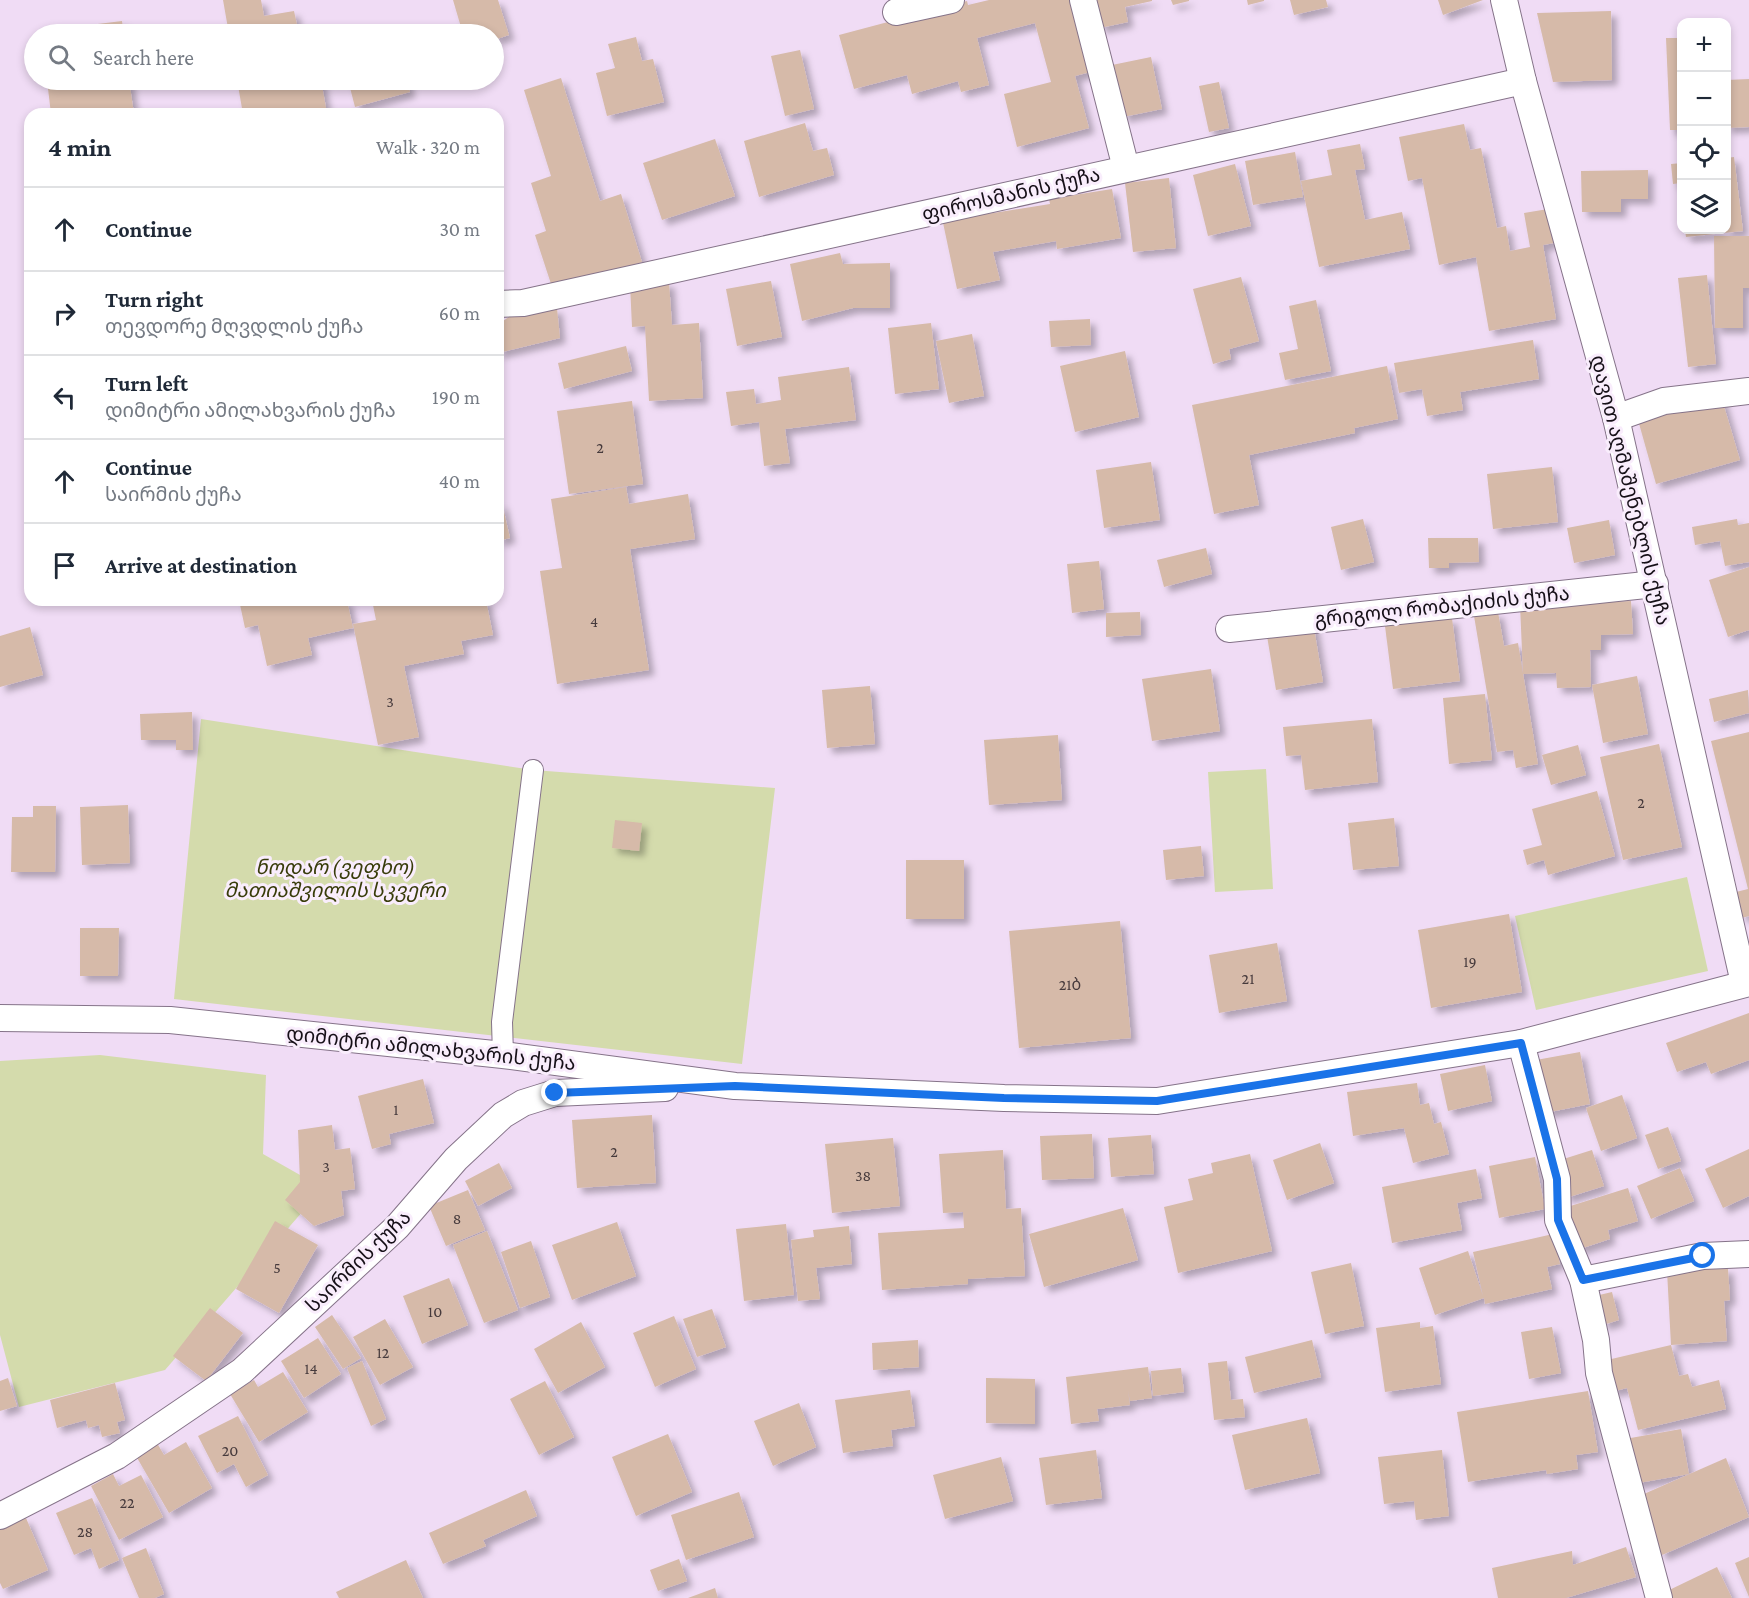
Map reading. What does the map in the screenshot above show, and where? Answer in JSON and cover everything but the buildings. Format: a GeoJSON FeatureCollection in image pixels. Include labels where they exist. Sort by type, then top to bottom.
{"type":"FeatureCollection","features":[{"type":"Feature","properties":{"kind":"street"},"geometry":{"type":"LineString","coordinates":[[896,12],[951,0]]}},
{"type":"Feature","properties":{"kind":"street"},"geometry":{"type":"LineString","coordinates":[[1083,0],[1126,168]]}},
{"type":"Feature","properties":{"kind":"street","name":"დავით აღმაშენებლის ქუჩა"},"geometry":{"type":"LineString","coordinates":[[1504,0],[1523,81],[1616,418],[1746,983]]}},
{"type":"Feature","properties":{"kind":"street","name":"ფიროსმანის ქუჩა"},"geometry":{"type":"LineString","coordinates":[[504,304],[523,303],[1523,81]]}},
{"type":"Feature","properties":{"kind":"street"},"geometry":{"type":"LineString","coordinates":[[1616,418],[1664,401],[1749,391]]}},
{"type":"Feature","properties":{"kind":"street","name":"გრიგოლ რობაქიძის ქუჩა"},"geometry":{"type":"LineString","coordinates":[[1229,628],[1655,584]]}},
{"type":"Feature","properties":{"kind":"street"},"geometry":{"type":"LineString","coordinates":[[503,1055],[502,1022],[533,770]]}},
{"type":"Feature","properties":{"kind":"street","name":"დიმიტრი ამილახვარის ქუჩა"},"geometry":{"type":"LineString","coordinates":[[0,1018],[170,1020],[503,1055],[735,1086],[1004,1098],[1157,1101],[1521,1043],[1746,983]]}},
{"type":"Feature","properties":{"kind":"street"},"geometry":{"type":"LineString","coordinates":[[1521,1043],[1557,1179],[1558,1220],[1583,1280],[1596,1340],[1599,1373],[1659,1598]]}},
{"type":"Feature","properties":{"kind":"street","name":"საირმის ქუჩა"},"geometry":{"type":"LineString","coordinates":[[0,1516],[117,1456],[242,1371],[397,1227],[464,1152],[503,1115],[523,1103],[555,1093],[735,1086]]}},
{"type":"Feature","properties":{"kind":"street"},"geometry":{"type":"LineString","coordinates":[[1583,1280],[1703,1256],[1749,1254]]}},
{"type":"Feature","properties":{"kind":"green space","name":"ნოდარ (ვეფხო) მათიაშვილის სკვერი"},"geometry":{"type":"Polygon","coordinates":[[[201,719],[533,770],[775,788],[742,1064],[174,999],[201,719]]]}},
{"type":"Feature","properties":{"kind":"green space"},"geometry":{"type":"Polygon","coordinates":[[[1266,769],[1273,889],[1215,892],[1208,772],[1266,769]]]}},
{"type":"Feature","properties":{"kind":"green space"},"geometry":{"type":"Polygon","coordinates":[[[1687,877],[1708,971],[1536,1010],[1515,916],[1687,877]]]}},
{"type":"Feature","properties":{"kind":"green space"},"geometry":{"type":"Polygon","coordinates":[[[100,1055],[266,1075],[263,1154],[323,1188],[165,1370],[19,1407],[0,1335],[0,1061],[100,1055]]]}},
{"type":"Feature","properties":{"kind":"route"},"geometry":{"type":"LineString","coordinates":[[555,1093],[735,1086],[1004,1098],[1157,1101],[1521,1043],[1557,1179],[1558,1220],[1583,1280],[1703,1256]]}}]}
